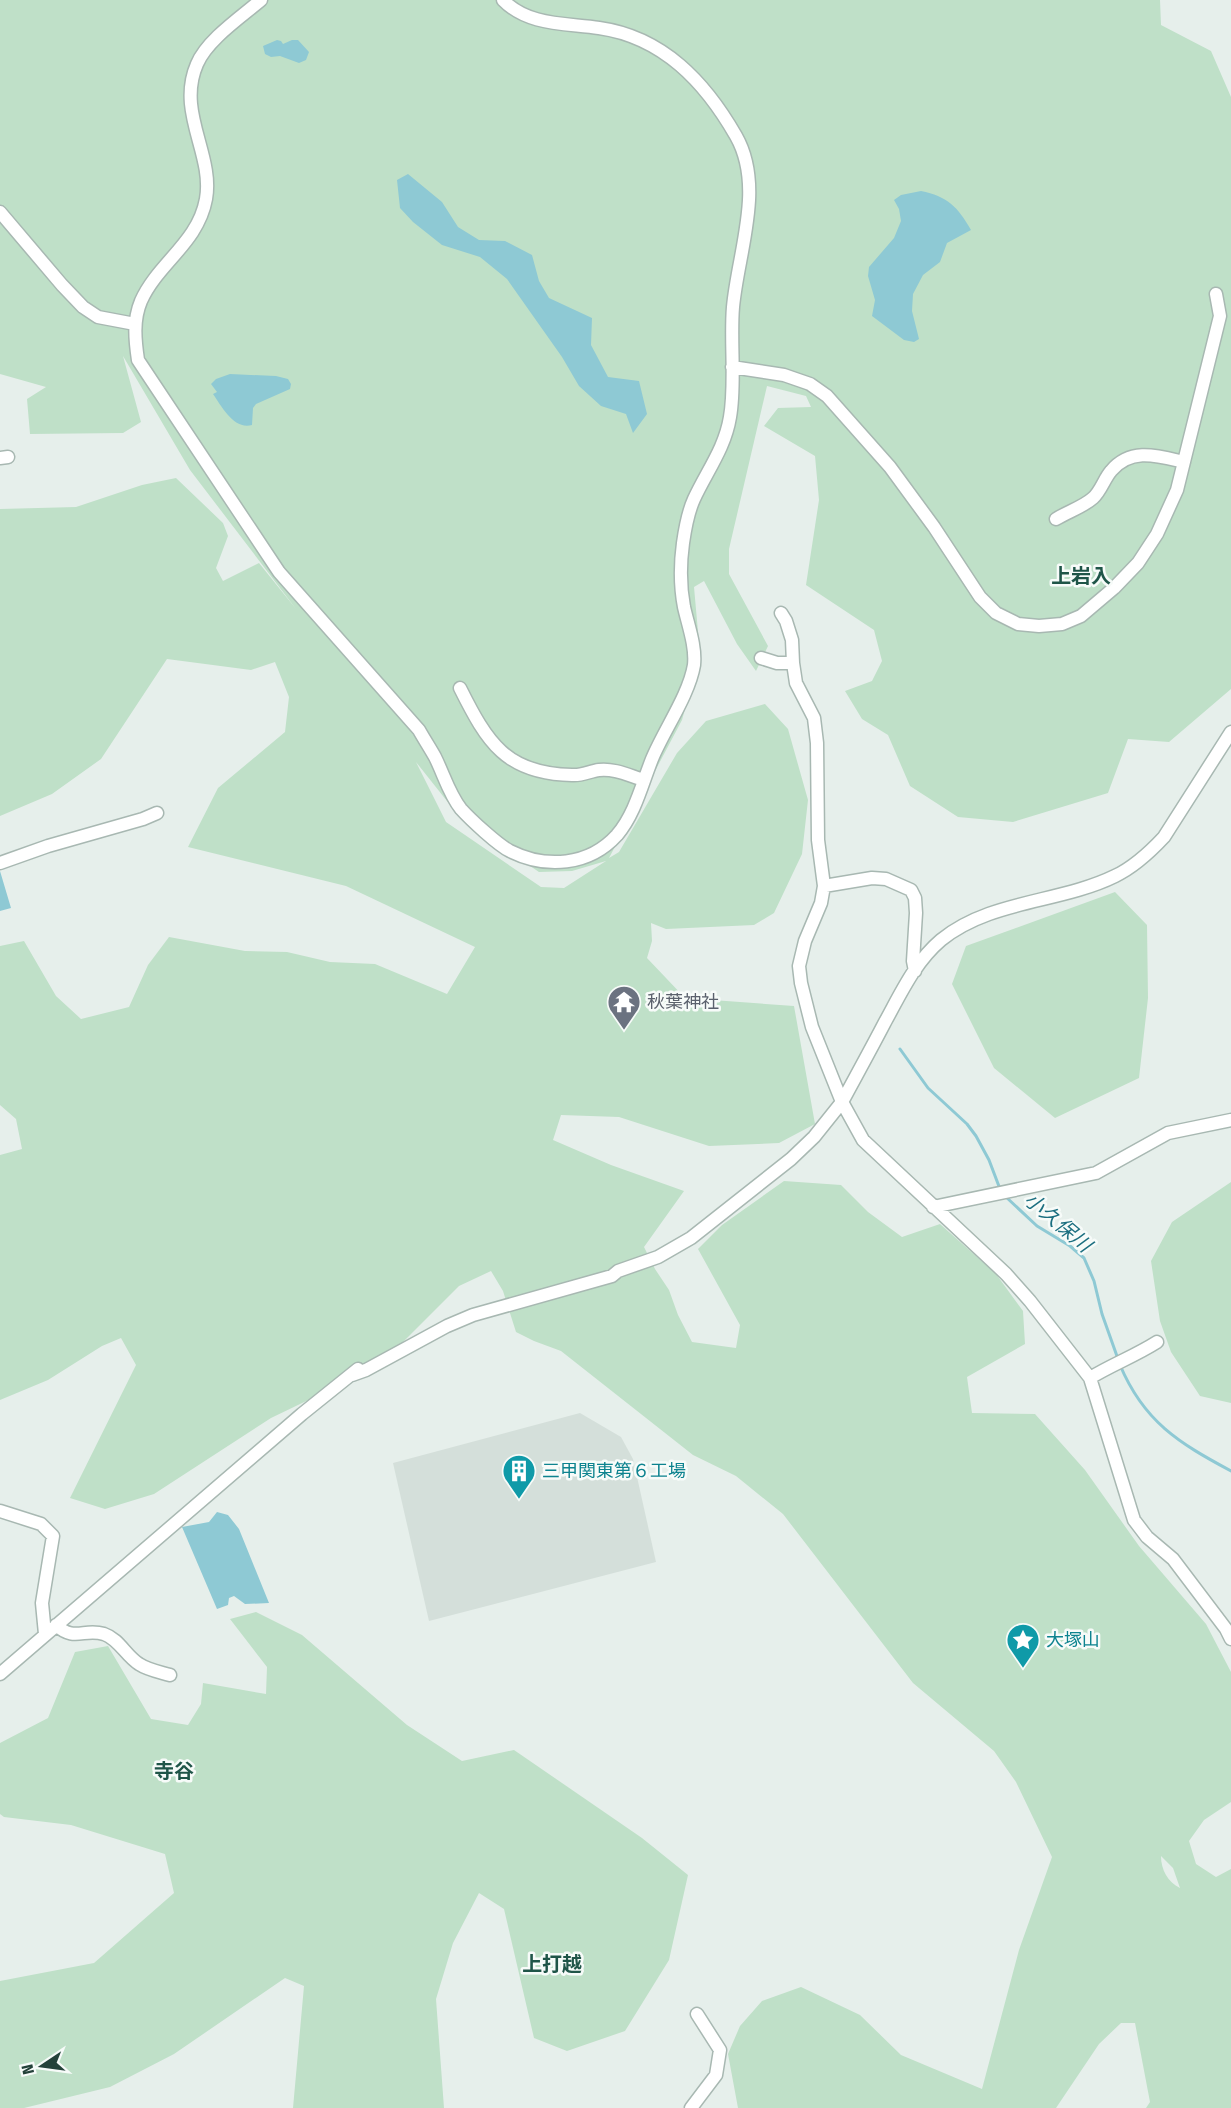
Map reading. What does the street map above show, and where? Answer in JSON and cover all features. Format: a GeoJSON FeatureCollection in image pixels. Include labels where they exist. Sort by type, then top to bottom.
{"type":"FeatureCollection","features":[{"type":"Feature","properties":{"kind":"street"},"geometry":{"type":"LineString","coordinates":[[261,0],[212,44],[197,64],[190,102],[206,171],[207,196],[201,218],[187,243],[148,287],[140,303],[135,324],[138,360],[279,572],[419,730],[462,810],[507,850],[529,859],[548,863],[565,862],[584,858],[617,835],[629,816],[653,758],[684,695],[694,664],[680,573],[683,541],[693,502],[723,446],[731,415],[732,310],[750,180],[746,160],[736,137],[719,109],[683,66],[652,44],[604,29],[533,20],[503,0]]}},
{"type":"Feature","properties":{"kind":"street"},"geometry":{"type":"LineString","coordinates":[[0,212],[83,307],[98,317],[135,324]]}},
{"type":"Feature","properties":{"kind":"street"},"geometry":{"type":"LineString","coordinates":[[732,366],[784,375],[810,384],[827,396],[890,467],[934,527],[980,597],[996,613],[1018,624],[1039,626],[1062,624],[1081,616],[1114,588],[1138,563],[1157,534],[1177,490],[1220,316],[1216,294]]}},
{"type":"Feature","properties":{"kind":"street"},"geometry":{"type":"LineString","coordinates":[[1056,519],[1093,498],[1120,461],[1132,456],[1148,454],[1184,462]]}},
{"type":"Feature","properties":{"kind":"street"},"geometry":{"type":"LineString","coordinates":[[781,613],[792,640],[796,683],[814,718],[817,743],[818,840],[824,886],[821,903],[799,966],[801,983],[812,1027],[842,1102],[863,1140],[1006,1274],[1030,1300],[1090,1378],[1134,1520],[1147,1537],[1173,1559],[1226,1629],[1231,1639]]}},
{"type":"Feature","properties":{"kind":"street"},"geometry":{"type":"LineString","coordinates":[[760,658],[777,663],[793,663]]}},
{"type":"Feature","properties":{"kind":"street"},"geometry":{"type":"LineString","coordinates":[[460,688],[490,740],[504,754],[523,767],[536,772],[576,776],[600,770],[612,770],[644,780]]}},
{"type":"Feature","properties":{"kind":"street"},"geometry":{"type":"LineString","coordinates":[[0,1674],[302,1414],[382,1353],[458,1313],[499,1299],[610,1270],[618,1271],[658,1257],[691,1238],[791,1159],[814,1137],[842,1102],[915,971],[941,941],[964,925],[1008,908],[1091,885],[1114,876],[1134,864],[1164,837],[1231,732]]}},
{"type":"Feature","properties":{"kind":"street"},"geometry":{"type":"LineString","coordinates":[[0,863],[157,813]]}},
{"type":"Feature","properties":{"kind":"street"},"geometry":{"type":"LineString","coordinates":[[824,886],[872,878],[886,879],[911,890],[915,898],[916,913],[913,961],[915,971]]}},
{"type":"Feature","properties":{"kind":"street"},"geometry":{"type":"LineString","coordinates":[[933,1207],[1096,1173],[1168,1133],[1231,1120]]}},
{"type":"Feature","properties":{"kind":"street"},"geometry":{"type":"LineString","coordinates":[[1090,1378],[1156,1342]]}},
{"type":"Feature","properties":{"kind":"street"},"geometry":{"type":"LineString","coordinates":[[0,1510],[41,1524],[53,1536],[42,1603],[45,1634]]}},
{"type":"Feature","properties":{"kind":"street"},"geometry":{"type":"LineString","coordinates":[[56,1625],[64,1633],[73,1635],[88,1633],[111,1637],[141,1666],[170,1675]]}},
{"type":"Feature","properties":{"kind":"street"},"geometry":{"type":"LineString","coordinates":[[691,2108],[716,2075],[720,2050],[697,2014]]}},
{"type":"Feature","properties":{"kind":"shaded area"},"geometry":{"type":"Polygon","coordinates":[[[580,1413],[621,1437],[633,1459],[656,1562],[429,1621],[393,1463],[580,1413]]]}},
{"type":"Feature","properties":{"kind":"green space"},"geometry":{"type":"Polygon","coordinates":[[[0,0],[1160,0],[1161,25],[1211,51],[1231,97],[1231,689],[1169,742],[1128,739],[1108,793],[1013,822],[958,817],[910,786],[888,735],[862,719],[845,691],[872,681],[882,661],[874,630],[806,585],[819,500],[815,456],[764,426],[778,408],[811,407],[806,396],[767,386],[729,549],[729,574],[768,646],[756,671],[737,644],[704,581],[694,587],[700,654],[682,720],[609,858],[619,852],[677,753],[706,721],[765,704],[788,729],[808,800],[802,854],[774,913],[754,925],[666,929],[651,923],[652,941],[647,958],[685,998],[794,1006],[815,1124],[779,1143],[709,1146],[619,1117],[561,1115],[553,1140],[611,1165],[684,1191],[644,1247],[669,1290],[678,1315],[692,1342],[736,1348],[740,1325],[698,1249],[722,1225],[784,1181],[841,1185],[868,1212],[902,1237],[940,1224],[996,1274],[1023,1311],[1025,1344],[967,1377],[972,1413],[1035,1414],[1085,1470],[1139,1546],[1206,1624],[1231,1672],[1231,1802],[1204,1820],[1189,1841],[1196,1864],[1216,1877],[1231,1869],[1231,2108],[1146,2108],[1150,2102],[1135,2023],[1121,2023],[1099,2044],[1056,2108],[738,2108],[728,2054],[740,2026],[762,2001],[801,1987],[860,2015],[901,2055],[982,2089],[1019,1950],[1052,1857],[1016,1782],[994,1751],[913,1683],[783,1514],[736,1476],[693,1455],[561,1351],[516,1332],[503,1291],[491,1271],[459,1286],[379,1366],[271,1418],[154,1494],[105,1509],[70,1498],[136,1365],[121,1338],[102,1346],[48,1380],[0,1400],[0,1155],[22,1149],[16,1119],[0,1105],[0,946],[24,941],[56,996],[81,1019],[129,1007],[148,965],[169,937],[245,951],[287,952],[330,962],[375,964],[447,994],[475,947],[346,886],[188,847],[218,788],[285,732],[289,697],[275,662],[251,670],[167,659],[101,759],[52,794],[0,816],[0,509],[76,507],[142,485],[176,478],[223,523],[228,536],[216,568],[223,581],[259,563],[296,609],[190,470],[123,356],[141,422],[123,433],[30,434],[27,399],[46,387],[0,374],[0,0]],[[416,762],[446,822],[541,887],[564,888],[606,861],[572,871],[539,872],[462,820],[416,762]],[[1161,1856],[1166,1875],[1180,1888],[1173,1868],[1161,1856]]]}},
{"type":"Feature","properties":{"kind":"green space"},"geometry":{"type":"Polygon","coordinates":[[[1115,892],[1147,925],[1148,998],[1139,1078],[1055,1118],[994,1068],[952,984],[966,946],[1115,892]]]}},
{"type":"Feature","properties":{"kind":"green space"},"geometry":{"type":"Polygon","coordinates":[[[1231,1182],[1231,1403],[1200,1396],[1171,1352],[1160,1321],[1151,1261],[1172,1222],[1231,1182]]]}},
{"type":"Feature","properties":{"kind":"green space"},"geometry":{"type":"Polygon","coordinates":[[[256,1612],[302,1635],[407,1725],[462,1761],[514,1750],[642,1838],[688,1875],[669,1960],[625,2031],[567,2051],[534,2038],[504,1909],[479,1893],[453,1943],[436,1999],[444,2108],[293,2108],[304,1986],[285,1978],[174,2054],[110,2087],[24,2108],[0,2108],[0,1981],[94,1963],[174,1893],[165,1854],[71,1825],[4,1817],[0,1814],[0,1743],[48,1718],[75,1652],[108,1646],[151,1719],[188,1725],[201,1704],[203,1683],[266,1694],[267,1667],[230,1619],[256,1612]]]}},
{"type":"Feature","properties":{"kind":"water"},"geometry":{"type":"Polygon","coordinates":[[[277,40],[283,44],[298,40],[309,52],[306,60],[299,63],[280,56],[271,57],[265,54],[263,46],[277,40]]]}},
{"type":"Feature","properties":{"kind":"water"},"geometry":{"type":"Polygon","coordinates":[[[408,174],[442,202],[458,227],[479,240],[505,241],[532,255],[539,281],[549,298],[592,318],[591,345],[608,377],[639,381],[647,414],[633,433],[626,414],[601,406],[579,386],[562,357],[507,279],[480,257],[442,245],[413,222],[400,208],[397,180],[408,174]]]}},
{"type":"Feature","properties":{"kind":"water"},"geometry":{"type":"Polygon","coordinates":[[[921,191],[945,199],[956,209],[971,230],[947,243],[940,262],[923,275],[913,294],[912,311],[919,339],[914,342],[904,340],[872,316],[875,300],[868,276],[869,267],[894,238],[901,221],[899,209],[894,200],[901,195],[921,191]]]}},
{"type":"Feature","properties":{"kind":"water"},"geometry":{"type":"Polygon","coordinates":[[[230,374],[276,376],[288,379],[291,384],[290,389],[256,404],[253,408],[252,425],[246,426],[234,421],[213,394],[217,392],[211,384],[216,379],[230,374]]]}},
{"type":"Feature","properties":{"kind":"water"},"geometry":{"type":"Polygon","coordinates":[[[0,871],[11,908],[0,911],[0,871]]]}},
{"type":"Feature","properties":{"kind":"water"},"geometry":{"type":"Polygon","coordinates":[[[217,1512],[228,1515],[239,1529],[269,1603],[245,1604],[234,1596],[229,1598],[228,1605],[217,1609],[182,1527],[209,1522],[217,1512]]]}},
{"type":"Feature","properties":{"kind":"waterway","name":"小久保川"},"geometry":{"type":"LineString","coordinates":[[900,1049],[928,1088],[967,1124],[976,1136],[989,1160],[1000,1189]]}},
{"type":"Feature","properties":{"kind":"waterway","name":"小久保川"},"geometry":{"type":"LineString","coordinates":[[1006,1197],[1037,1226],[1070,1246],[1084,1258],[1094,1281],[1102,1314],[1118,1359]]}},
{"type":"Feature","properties":{"kind":"waterway","name":"小久保川"},"geometry":{"type":"LineString","coordinates":[[1120,1365],[1140,1402],[1165,1429],[1195,1451],[1231,1471]]}},
{"type":"Feature","properties":{"kind":"place","name":"秋葉神社"},"geometry":{"type":"Point","coordinates":[624,1031]}},
{"type":"Feature","properties":{"kind":"place","name":"三甲関東第６工場"},"geometry":{"type":"Point","coordinates":[519,1500]}},
{"type":"Feature","properties":{"kind":"place","name":"大塚山"},"geometry":{"type":"Point","coordinates":[1023,1669]}},
{"type":"Feature","properties":{"kind":"district","name":"上岩入"},"geometry":{"type":"Point","coordinates":[1081,576]}},
{"type":"Feature","properties":{"kind":"district","name":"寺谷"},"geometry":{"type":"Point","coordinates":[174,1771]}},
{"type":"Feature","properties":{"kind":"district","name":"上打越"},"geometry":{"type":"Point","coordinates":[552,1964]}}]}
